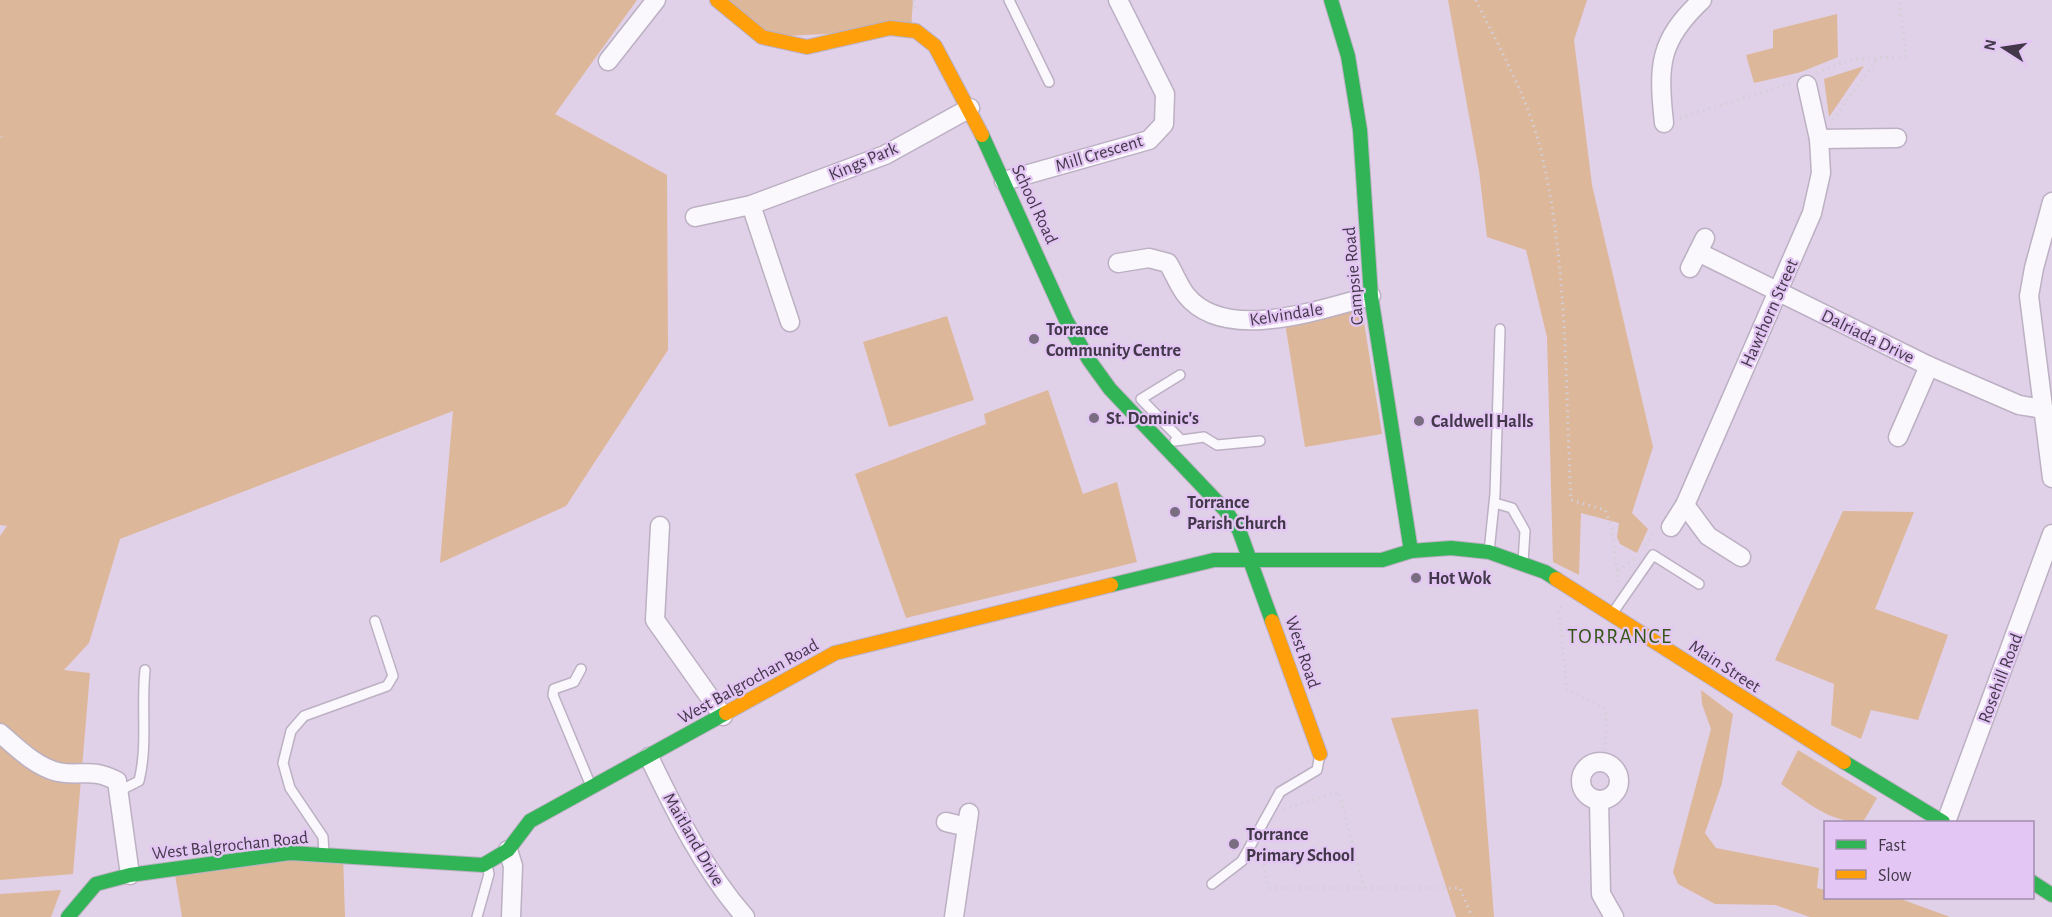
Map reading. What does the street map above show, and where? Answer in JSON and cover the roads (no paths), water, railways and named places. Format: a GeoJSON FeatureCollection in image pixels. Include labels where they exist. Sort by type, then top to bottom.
{"type":"FeatureCollection","features":[{"type":"Feature","properties":{"kind":"street"},"geometry":{"type":"LineString","coordinates":[[608,61],[656,0]]}},
{"type":"Feature","properties":{"kind":"street","name":"School Road"},"geometry":{"type":"LineString","coordinates":[[717,0],[762,37],[807,47],[890,28],[916,31],[935,46],[970,108],[1066,320],[1089,360],[1110,389],[1225,510],[1239,530],[1252,561]]}},
{"type":"Feature","properties":{"kind":"street","name":"Mill Crescent"},"geometry":{"type":"LineString","coordinates":[[1004,180],[1149,140],[1164,124],[1165,94],[1118,0]]}},
{"type":"Feature","properties":{"kind":"street","name":"Campsie Road"},"geometry":{"type":"LineString","coordinates":[[1331,0],[1348,56],[1360,130],[1371,296],[1411,550]]}},
{"type":"Feature","properties":{"kind":"street"},"geometry":{"type":"LineString","coordinates":[[1664,123],[1660,81],[1665,49],[1675,31],[1702,0]]}},
{"type":"Feature","properties":{"kind":"street","name":"Hawthorn Street"},"geometry":{"type":"LineString","coordinates":[[1671,527],[1696,481],[1812,213],[1821,173],[1819,139],[1807,86]]}},
{"type":"Feature","properties":{"kind":"street","name":"Kings Park"},"geometry":{"type":"LineString","coordinates":[[696,218],[751,205],[885,155],[970,108]]}},
{"type":"Feature","properties":{"kind":"street"},"geometry":{"type":"LineString","coordinates":[[1819,139],[1897,138]]}},
{"type":"Feature","properties":{"kind":"street"},"geometry":{"type":"LineString","coordinates":[[2052,202],[2047,238],[2029,296],[2052,478]]}},
{"type":"Feature","properties":{"kind":"street"},"geometry":{"type":"LineString","coordinates":[[751,205],[790,322]]}},
{"type":"Feature","properties":{"kind":"street","name":"Dalriada Drive"},"geometry":{"type":"LineString","coordinates":[[1697,253],[1929,366],[2019,405],[2043,409]]}},
{"type":"Feature","properties":{"kind":"street","name":"Kelvindale"},"geometry":{"type":"LineString","coordinates":[[1118,263],[1149,258],[1168,263],[1187,296],[1215,316],[1249,322],[1290,316],[1371,296]]}},
{"type":"Feature","properties":{"kind":"street"},"geometry":{"type":"LineString","coordinates":[[1898,437],[1929,366]]}},
{"type":"Feature","properties":{"kind":"street"},"geometry":{"type":"LineString","coordinates":[[1685,505],[1708,536],[1741,557]]}},
{"type":"Feature","properties":{"kind":"street"},"geometry":{"type":"LineString","coordinates":[[660,526],[656,620],[723,716]]}},
{"type":"Feature","properties":{"kind":"street","name":"Rosehill Road"},"geometry":{"type":"LineString","coordinates":[[1944,821],[2049,556],[2052,534]]}},
{"type":"Feature","properties":{"kind":"street","name":"Main Street"},"geometry":{"type":"LineString","coordinates":[[1411,550],[1451,548],[1489,552],[1523,562],[1545,572],[1794,732],[1942,821]]}},
{"type":"Feature","properties":{"kind":"street","name":"West Balgrochan Road"},"geometry":{"type":"LineString","coordinates":[[68,917],[96,884],[130,875],[290,853],[483,865],[508,850],[530,821],[649,758],[835,653],[1215,560],[1382,560],[1411,550]]}},
{"type":"Feature","properties":{"kind":"street","name":"West Road"},"geometry":{"type":"LineString","coordinates":[[1252,561],[1320,754]]}},
{"type":"Feature","properties":{"kind":"street"},"geometry":{"type":"LineString","coordinates":[[0,733],[22,753],[57,772],[101,772],[117,780],[130,875]]}},
{"type":"Feature","properties":{"kind":"street","name":"Maitland Drive"},"geometry":{"type":"LineString","coordinates":[[649,758],[680,821],[730,900],[745,917]]}},
{"type":"Feature","properties":{"kind":"street"},"geometry":{"type":"LineString","coordinates":[[1599,762],[1615,770],[1619,781],[1615,793],[1599,801],[1587,796],[1581,785],[1581,778],[1587,767],[1599,762]]}},
{"type":"Feature","properties":{"kind":"street"},"geometry":{"type":"LineString","coordinates":[[1599,801],[1600,894],[1614,917]]}},
{"type":"Feature","properties":{"kind":"street"},"geometry":{"type":"LineString","coordinates":[[946,822],[968,820],[954,917]]}},
{"type":"Feature","properties":{"kind":"street"},"geometry":{"type":"LineString","coordinates":[[508,850],[513,866],[511,917]]}},
{"type":"Feature","properties":{"kind":"street"},"geometry":{"type":"LineString","coordinates":[[2034,883],[2052,895]]}},
{"type":"Feature","properties":{"kind":"lane"},"geometry":{"type":"LineString","coordinates":[[1009,0],[1049,82]]}},
{"type":"Feature","properties":{"kind":"lane"},"geometry":{"type":"LineString","coordinates":[[1489,552],[1494,503],[1500,329]]}},
{"type":"Feature","properties":{"kind":"lane"},"geometry":{"type":"LineString","coordinates":[[1179,438],[1141,399],[1180,375]]}},
{"type":"Feature","properties":{"kind":"lane"},"geometry":{"type":"LineString","coordinates":[[1166,447],[1179,438],[1204,437],[1217,445],[1260,441]]}},
{"type":"Feature","properties":{"kind":"lane"},"geometry":{"type":"LineString","coordinates":[[1494,503],[1512,508],[1525,531],[1523,562]]}},
{"type":"Feature","properties":{"kind":"lane"},"geometry":{"type":"LineString","coordinates":[[1612,614],[1653,555],[1699,584]]}},
{"type":"Feature","properties":{"kind":"lane"},"geometry":{"type":"LineString","coordinates":[[324,854],[323,837],[290,788],[283,763],[291,731],[304,716],[387,686],[393,675],[375,621]]}},
{"type":"Feature","properties":{"kind":"lane"},"geometry":{"type":"LineString","coordinates":[[581,669],[574,682],[554,689],[553,695],[592,788]]}},
{"type":"Feature","properties":{"kind":"lane"},"geometry":{"type":"LineString","coordinates":[[119,791],[139,780],[143,766],[142,702],[145,670]]}},
{"type":"Feature","properties":{"kind":"lane"},"geometry":{"type":"LineString","coordinates":[[1212,884],[1242,861],[1280,792],[1317,770],[1320,754]]}},
{"type":"Feature","properties":{"kind":"lane"},"geometry":{"type":"LineString","coordinates":[[477,917],[489,874],[487,863]]}},
{"type":"Feature","properties":{"kind":"place","name":"Torrance Community Centre"},"geometry":{"type":"Point","coordinates":[1034,339]}},
{"type":"Feature","properties":{"kind":"place","name":"St. Dominic's"},"geometry":{"type":"Point","coordinates":[1094,418]}},
{"type":"Feature","properties":{"kind":"place","name":"Caldwell Halls"},"geometry":{"type":"Point","coordinates":[1419,421]}},
{"type":"Feature","properties":{"kind":"place","name":"Torrance Parish Church"},"geometry":{"type":"Point","coordinates":[1175,512]}},
{"type":"Feature","properties":{"kind":"place","name":"Hot Wok"},"geometry":{"type":"Point","coordinates":[1416,578]}},
{"type":"Feature","properties":{"kind":"place","name":"Torrance Primary School"},"geometry":{"type":"Point","coordinates":[1234,844]}},
{"type":"Feature","properties":{"kind":"district","name":"TORRANCE"},"geometry":{"type":"Point","coordinates":[1620,636]}}]}
